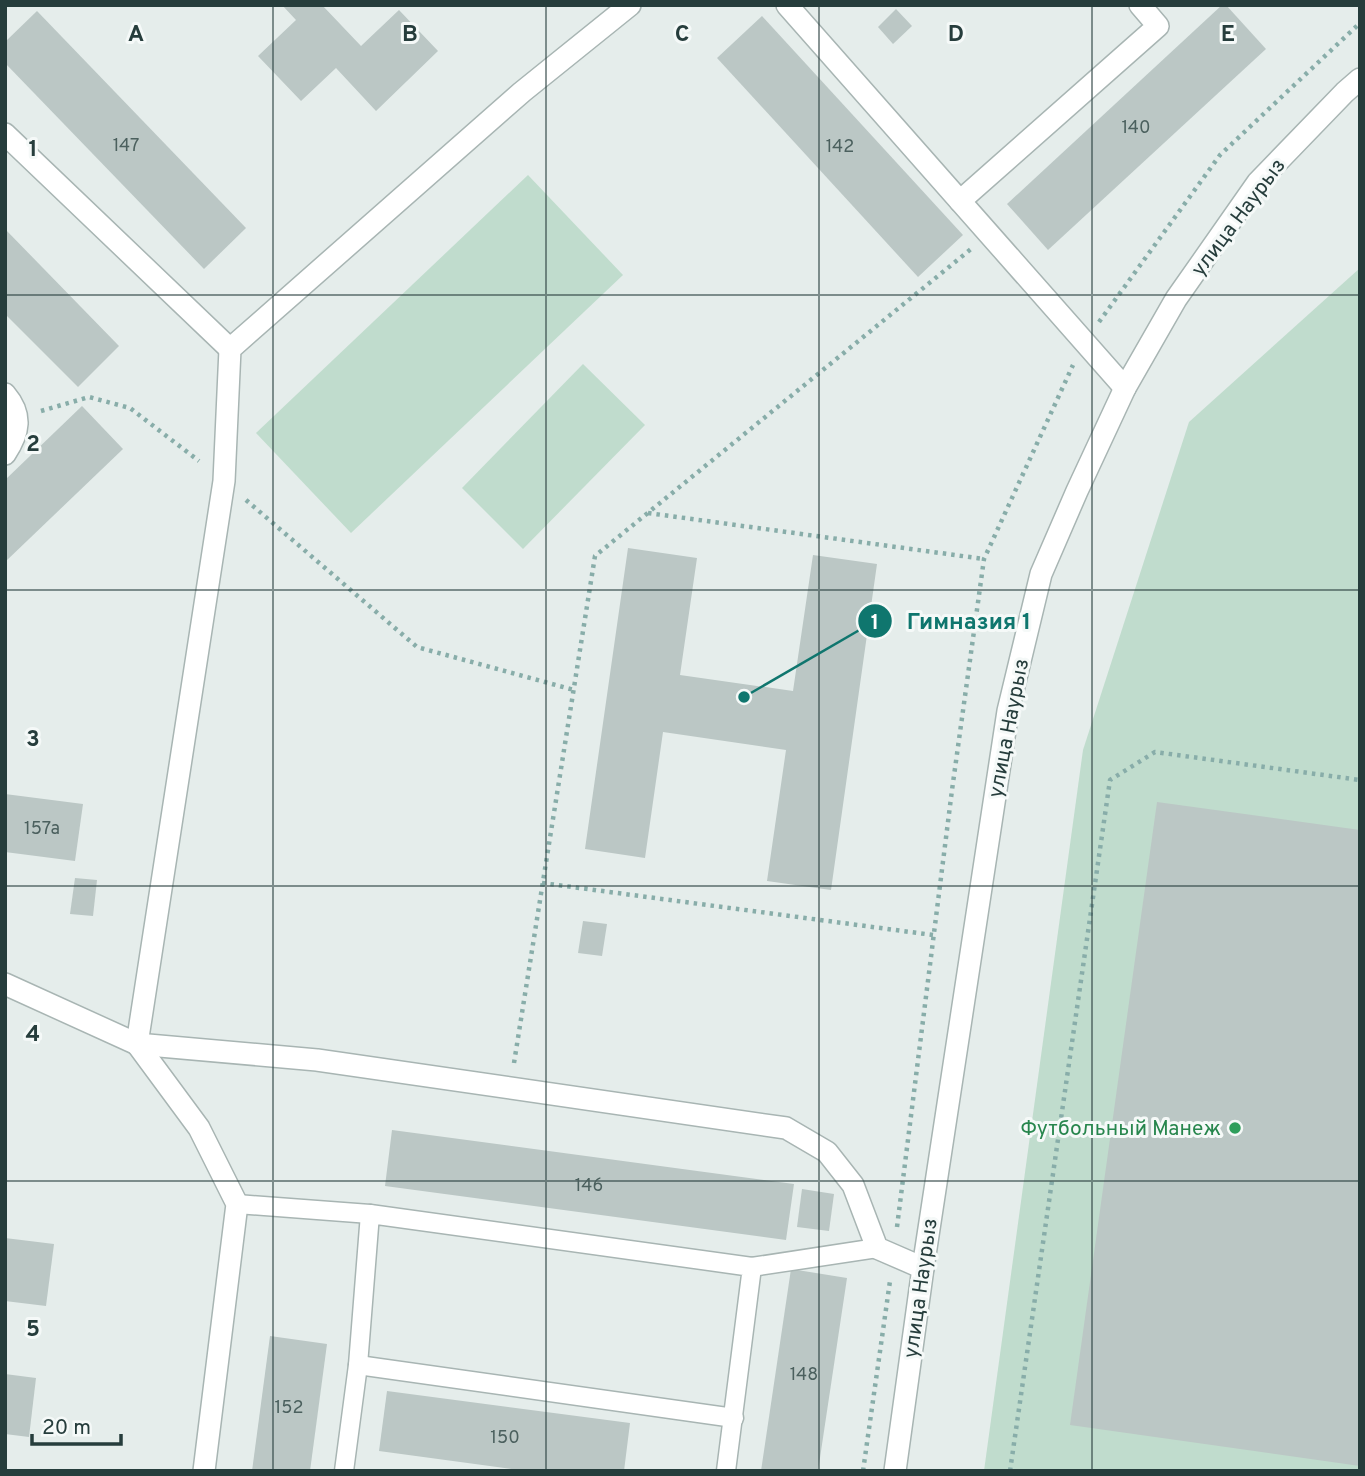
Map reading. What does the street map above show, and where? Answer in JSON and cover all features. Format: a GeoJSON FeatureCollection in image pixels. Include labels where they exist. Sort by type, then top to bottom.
{"type":"FeatureCollection","features":[{"type":"Feature","properties":{"kind":"street"},"geometry":{"type":"LineString","coordinates":[[204,1471],[237,1204],[199,1128],[137,1044],[224,481],[230,349],[522,92],[630,5]]}},
{"type":"Feature","properties":{"kind":"street"},"geometry":{"type":"LineString","coordinates":[[787,5],[1125,388]]}},
{"type":"Feature","properties":{"kind":"street"},"geometry":{"type":"LineString","coordinates":[[960,201],[1158,26],[1140,5]]}},
{"type":"Feature","properties":{"kind":"street","name":"улица Наурыз"},"geometry":{"type":"LineString","coordinates":[[895,1471],[923,1268],[1008,711],[1041,574],[1125,388],[1176,299],[1258,182],[1360,79]]}},
{"type":"Feature","properties":{"kind":"street"},"geometry":{"type":"LineString","coordinates":[[5,134],[230,349]]}},
{"type":"Feature","properties":{"kind":"street"},"geometry":{"type":"LineString","coordinates":[[5,394],[18,418],[16,436],[5,454]]}},
{"type":"Feature","properties":{"kind":"street"},"geometry":{"type":"LineString","coordinates":[[5,984],[137,1044],[317,1060],[786,1128],[827,1152],[853,1185],[877,1248],[923,1268]]}},
{"type":"Feature","properties":{"kind":"lane"},"geometry":{"type":"LineString","coordinates":[[237,1204],[370,1214],[752,1267],[877,1248]]}},
{"type":"Feature","properties":{"kind":"lane"},"geometry":{"type":"LineString","coordinates":[[344,1471],[358,1365],[370,1214]]}},
{"type":"Feature","properties":{"kind":"lane"},"geometry":{"type":"LineString","coordinates":[[726,1471],[752,1267]]}},
{"type":"Feature","properties":{"kind":"lane"},"geometry":{"type":"LineString","coordinates":[[358,1365],[734,1418]]}},
{"type":"Feature","properties":{"kind":"path"},"geometry":{"type":"LineString","coordinates":[[510,1088],[595,556],[989,234]]}},
{"type":"Feature","properties":{"kind":"path"},"geometry":{"type":"LineString","coordinates":[[18,418],[89,397],[130,408],[224,481],[417,647],[574,690]]}},
{"type":"Feature","properties":{"kind":"path"},"geometry":{"type":"LineString","coordinates":[[648,513],[984,559]]}},
{"type":"Feature","properties":{"kind":"path"},"geometry":{"type":"LineString","coordinates":[[1010,1471],[1110,780],[1155,752],[1360,779]]}},
{"type":"Feature","properties":{"kind":"path"},"geometry":{"type":"LineString","coordinates":[[542,883],[934,935]]}},
{"type":"Feature","properties":{"kind":"green space"},"geometry":{"type":"Polygon","coordinates":[[[528,175],[623,275],[351,533],[256,433],[528,175]]]}},
{"type":"Feature","properties":{"kind":"green space"},"geometry":{"type":"Polygon","coordinates":[[[1360,268],[1360,1471],[984,1471],[1083,750],[1189,422],[1360,268]]]}},
{"type":"Feature","properties":{"kind":"green space"},"geometry":{"type":"Polygon","coordinates":[[[583,364],[645,425],[523,549],[462,488],[583,364]]]}},
{"type":"Feature","properties":{"kind":"building"},"geometry":{"type":"Polygon","coordinates":[[[282,5],[322,5],[361,46],[399,10],[438,51],[376,111],[336,68],[301,101],[258,56],[296,20],[282,5]]]}},
{"type":"Feature","properties":{"kind":"building"},"geometry":{"type":"Polygon","coordinates":[[[1222,5],[1226,5],[1266,49],[1048,250],[1007,204],[1222,5]]]}},
{"type":"Feature","properties":{"kind":"building"},"geometry":{"type":"Polygon","coordinates":[[[896,9],[912,26],[893,44],[878,27],[896,9]]]}},
{"type":"Feature","properties":{"kind":"building"},"geometry":{"type":"Polygon","coordinates":[[[37,11],[246,228],[204,269],[5,63],[5,42],[37,11]]]}},
{"type":"Feature","properties":{"kind":"building"},"geometry":{"type":"Polygon","coordinates":[[[762,16],[963,235],[918,277],[717,58],[762,16]]]}},
{"type":"Feature","properties":{"kind":"building"},"geometry":{"type":"Polygon","coordinates":[[[5,229],[119,346],[78,387],[5,314],[5,229]]]}},
{"type":"Feature","properties":{"kind":"building"},"geometry":{"type":"Polygon","coordinates":[[[82,406],[123,449],[5,562],[5,480],[82,406]]]}},
{"type":"Feature","properties":{"kind":"building"},"geometry":{"type":"Polygon","coordinates":[[[628,548],[697,558],[680,675],[793,691],[813,555],[877,564],[831,890],[767,881],[786,750],[663,732],[645,858],[585,849],[628,548]]]}},
{"type":"Feature","properties":{"kind":"building"},"geometry":{"type":"Polygon","coordinates":[[[5,794],[83,804],[75,861],[5,852],[5,794]]]}},
{"type":"Feature","properties":{"kind":"building","name":"Футбольный Манеж"},"geometry":{"type":"Polygon","coordinates":[[[1157,802],[1360,830],[1360,1466],[1070,1425],[1157,802]]]}},
{"type":"Feature","properties":{"kind":"building"},"geometry":{"type":"Polygon","coordinates":[[[75,878],[97,880],[93,916],[70,914],[75,878]]]}},
{"type":"Feature","properties":{"kind":"building"},"geometry":{"type":"Polygon","coordinates":[[[583,921],[607,924],[602,956],[578,953],[583,921]]]}},
{"type":"Feature","properties":{"kind":"building"},"geometry":{"type":"Polygon","coordinates":[[[392,1130],[794,1184],[786,1240],[385,1186],[392,1130]]]}},
{"type":"Feature","properties":{"kind":"building"},"geometry":{"type":"Polygon","coordinates":[[[802,1189],[834,1194],[829,1231],[797,1227],[802,1189]]]}},
{"type":"Feature","properties":{"kind":"building"},"geometry":{"type":"Polygon","coordinates":[[[5,1238],[54,1244],[46,1306],[5,1301],[5,1238]]]}},
{"type":"Feature","properties":{"kind":"building"},"geometry":{"type":"Polygon","coordinates":[[[791,1269],[847,1278],[818,1471],[761,1471],[791,1269]]]}},
{"type":"Feature","properties":{"kind":"building"},"geometry":{"type":"Polygon","coordinates":[[[270,1336],[327,1344],[310,1471],[252,1471],[270,1336]]]}},
{"type":"Feature","properties":{"kind":"building"},"geometry":{"type":"Polygon","coordinates":[[[5,1374],[36,1378],[29,1437],[5,1434],[5,1374]]]}},
{"type":"Feature","properties":{"kind":"building"},"geometry":{"type":"Polygon","coordinates":[[[387,1391],[630,1423],[624,1471],[526,1471],[379,1451],[387,1391]]]}},
{"type":"Feature","properties":{"kind":"place","name":"Гимназия 1"},"geometry":{"type":"Point","coordinates":[744,697]}},
{"type":"Feature","properties":{"kind":"place","name":"Футбольный Манеж"},"geometry":{"type":"Point","coordinates":[1235,1128]}}]}
